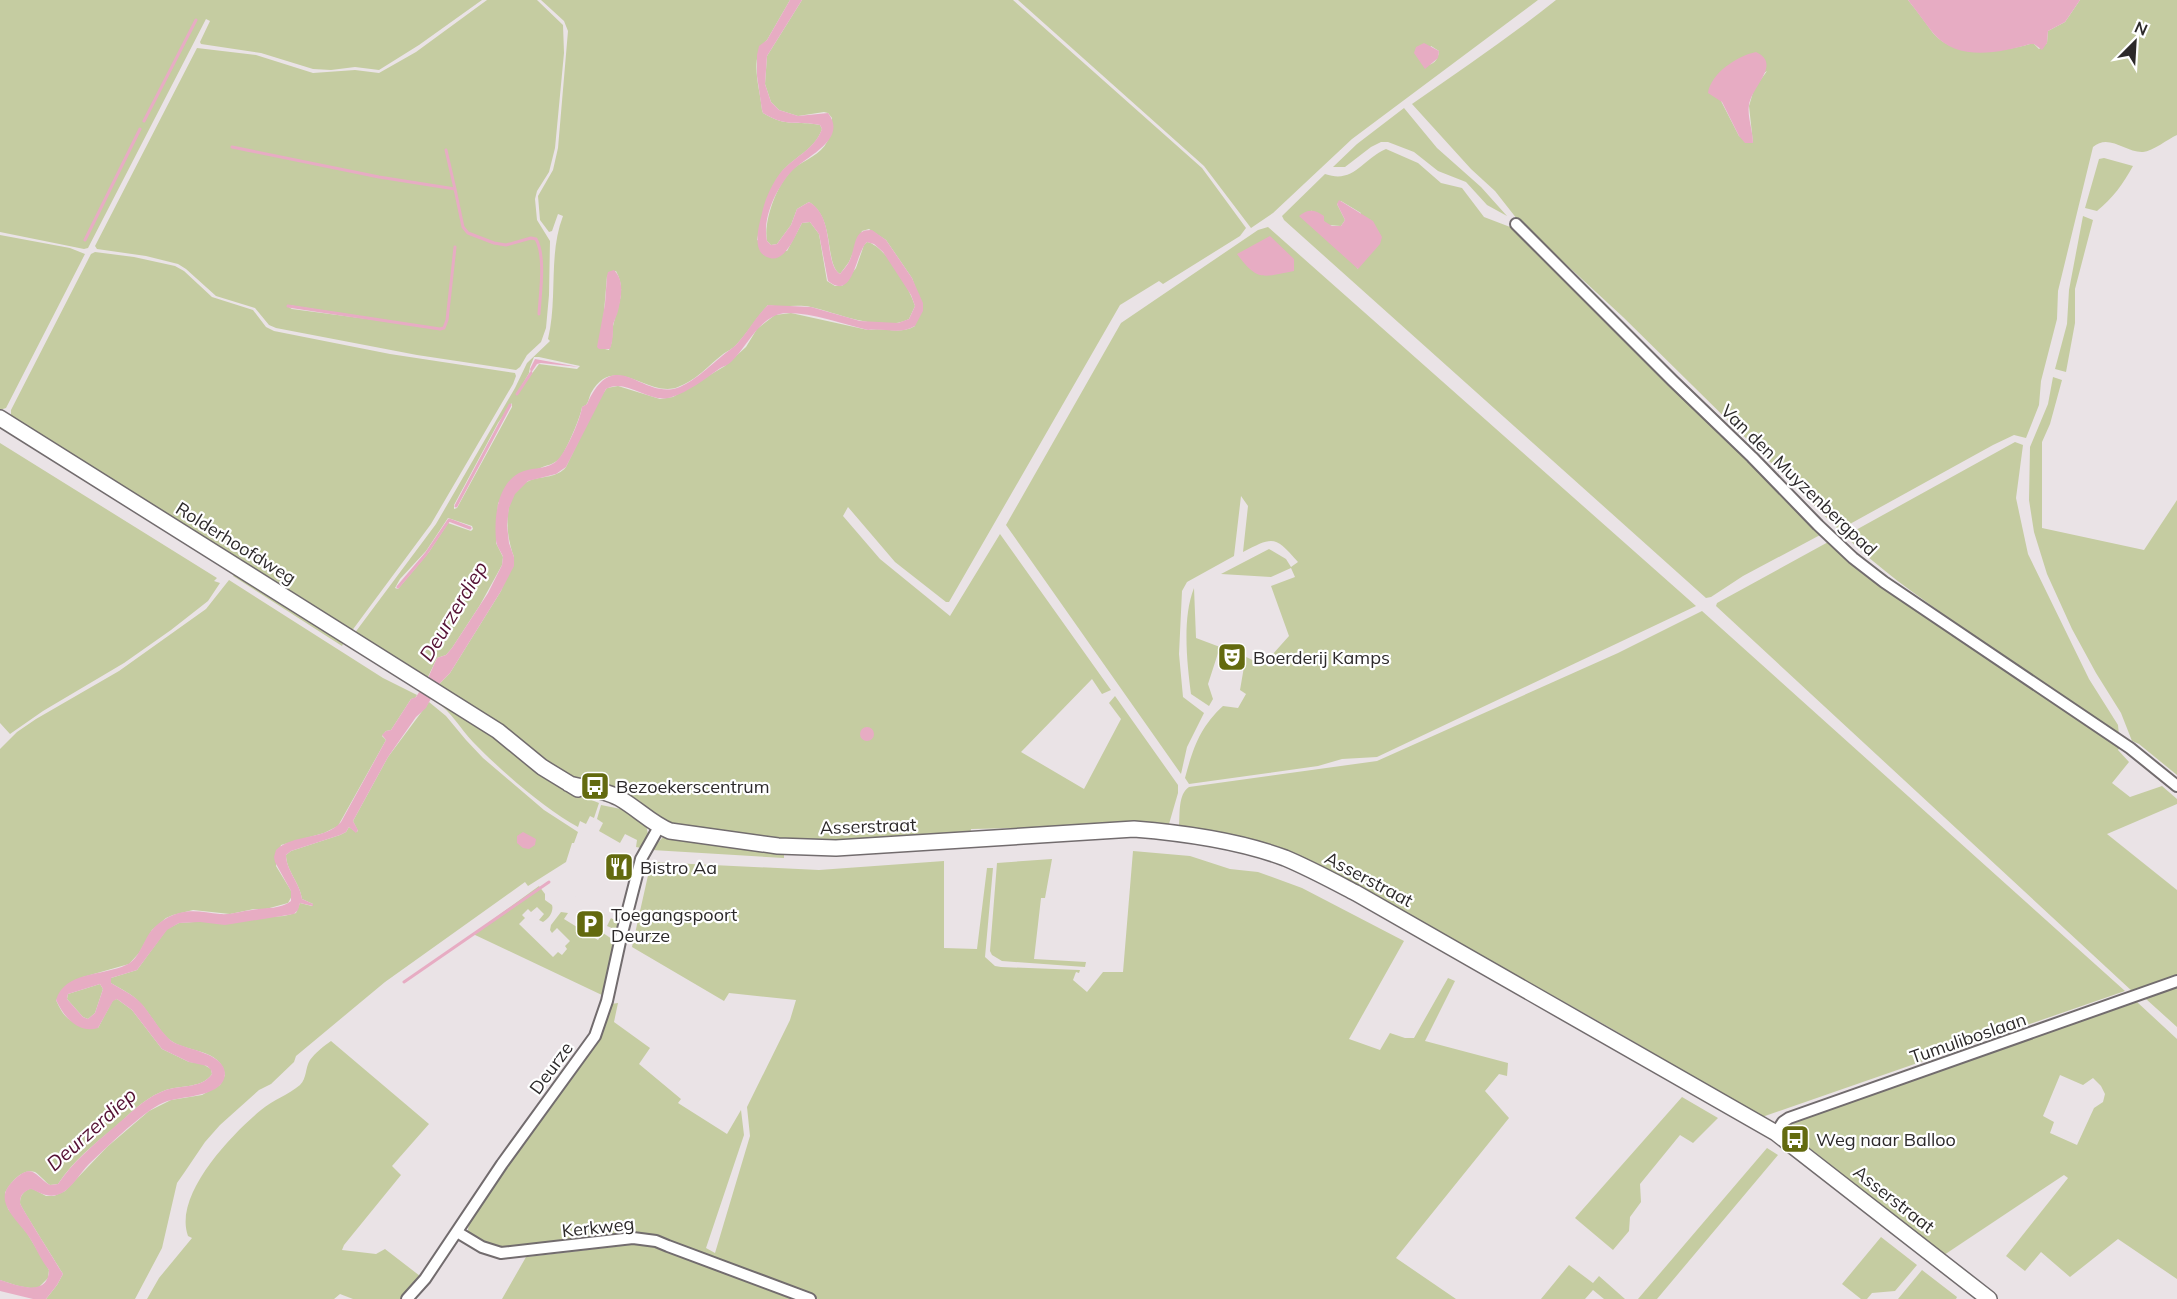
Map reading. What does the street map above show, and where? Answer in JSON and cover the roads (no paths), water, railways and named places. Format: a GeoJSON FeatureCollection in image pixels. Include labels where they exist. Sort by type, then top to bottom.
{"type":"FeatureCollection","features":[{"type":"Feature","properties":{"kind":"main road","name":"Rolderhoofdweg"},"geometry":{"type":"LineString","coordinates":[[0,418],[445,698]]}},
{"type":"Feature","properties":{"kind":"main road","name":"Asserstraat"},"geometry":{"type":"LineString","coordinates":[[445,698],[498,731],[542,767],[586,795],[633,807],[659,827],[670,831],[778,846],[836,848],[1134,829],[1172,832],[1260,850],[1285,858],[1356,893],[1776,1133],[1989,1299]]}},
{"type":"Feature","properties":{"kind":"street","name":"Van den Muyzenbergpad"},"geometry":{"type":"LineString","coordinates":[[1516,224],[1818,525],[1854,558],[1884,582],[2130,748],[2177,786]]}},
{"type":"Feature","properties":{"kind":"street","name":"Deurze"},"geometry":{"type":"LineString","coordinates":[[407,1299],[425,1279],[502,1164],[595,1036],[607,1001],[641,859],[659,827]]}},
{"type":"Feature","properties":{"kind":"street","name":"Tumuliboslaan"},"geometry":{"type":"LineString","coordinates":[[1776,1133],[1783,1122],[1789,1118],[2177,981]]}},
{"type":"Feature","properties":{"kind":"street","name":"Kerkweg"},"geometry":{"type":"LineString","coordinates":[[457,1232],[482,1247],[501,1253],[633,1238],[656,1241],[810,1299]]}},
{"type":"Feature","properties":{"kind":"waterway"},"geometry":{"type":"LineString","coordinates":[[144,121],[196,20]]}},
{"type":"Feature","properties":{"kind":"waterway"},"geometry":{"type":"LineString","coordinates":[[85,240],[140,129]]}},
{"type":"Feature","properties":{"kind":"waterway"},"geometry":{"type":"LineString","coordinates":[[232,147],[379,177],[455,189],[463,227],[468,233],[506,245],[531,238],[536,239],[542,265],[539,314]]}},
{"type":"Feature","properties":{"kind":"waterway"},"geometry":{"type":"LineString","coordinates":[[446,150],[455,189]]}},
{"type":"Feature","properties":{"kind":"waterway"},"geometry":{"type":"LineString","coordinates":[[288,306],[444,328],[447,320],[455,247]]}},
{"type":"Feature","properties":{"kind":"waterway"},"geometry":{"type":"LineString","coordinates":[[517,394],[531,373]]}},
{"type":"Feature","properties":{"kind":"waterway"},"geometry":{"type":"LineString","coordinates":[[456,506],[510,405]]}},
{"type":"Feature","properties":{"kind":"waterway"},"geometry":{"type":"LineString","coordinates":[[398,587],[426,554],[449,520],[470,528]]}},
{"type":"Feature","properties":{"kind":"waterway"},"geometry":{"type":"LineString","coordinates":[[404,982],[549,882]]}},
{"type":"Feature","properties":{"kind":"place","name":"Boerderij Kamps"},"geometry":{"type":"Point","coordinates":[1232,657]}},
{"type":"Feature","properties":{"kind":"place","name":"Bezoekerscentrum"},"geometry":{"type":"Point","coordinates":[595,786]}},
{"type":"Feature","properties":{"kind":"place","name":"Bistro Aa"},"geometry":{"type":"Point","coordinates":[619,867]}},
{"type":"Feature","properties":{"kind":"place","name":"Toegangspoort Deurze"},"geometry":{"type":"Point","coordinates":[590,924]}},
{"type":"Feature","properties":{"kind":"place","name":"Weg naar Balloo"},"geometry":{"type":"Point","coordinates":[1795,1139]}},
{"type":"Feature","properties":{"kind":"water label","name":"Deurzerdiep"},"geometry":{"type":"Point","coordinates":[453,611]}},
{"type":"Feature","properties":{"kind":"water label","name":"Deurzerdiep"},"geometry":{"type":"Point","coordinates":[91,1129]}}]}
